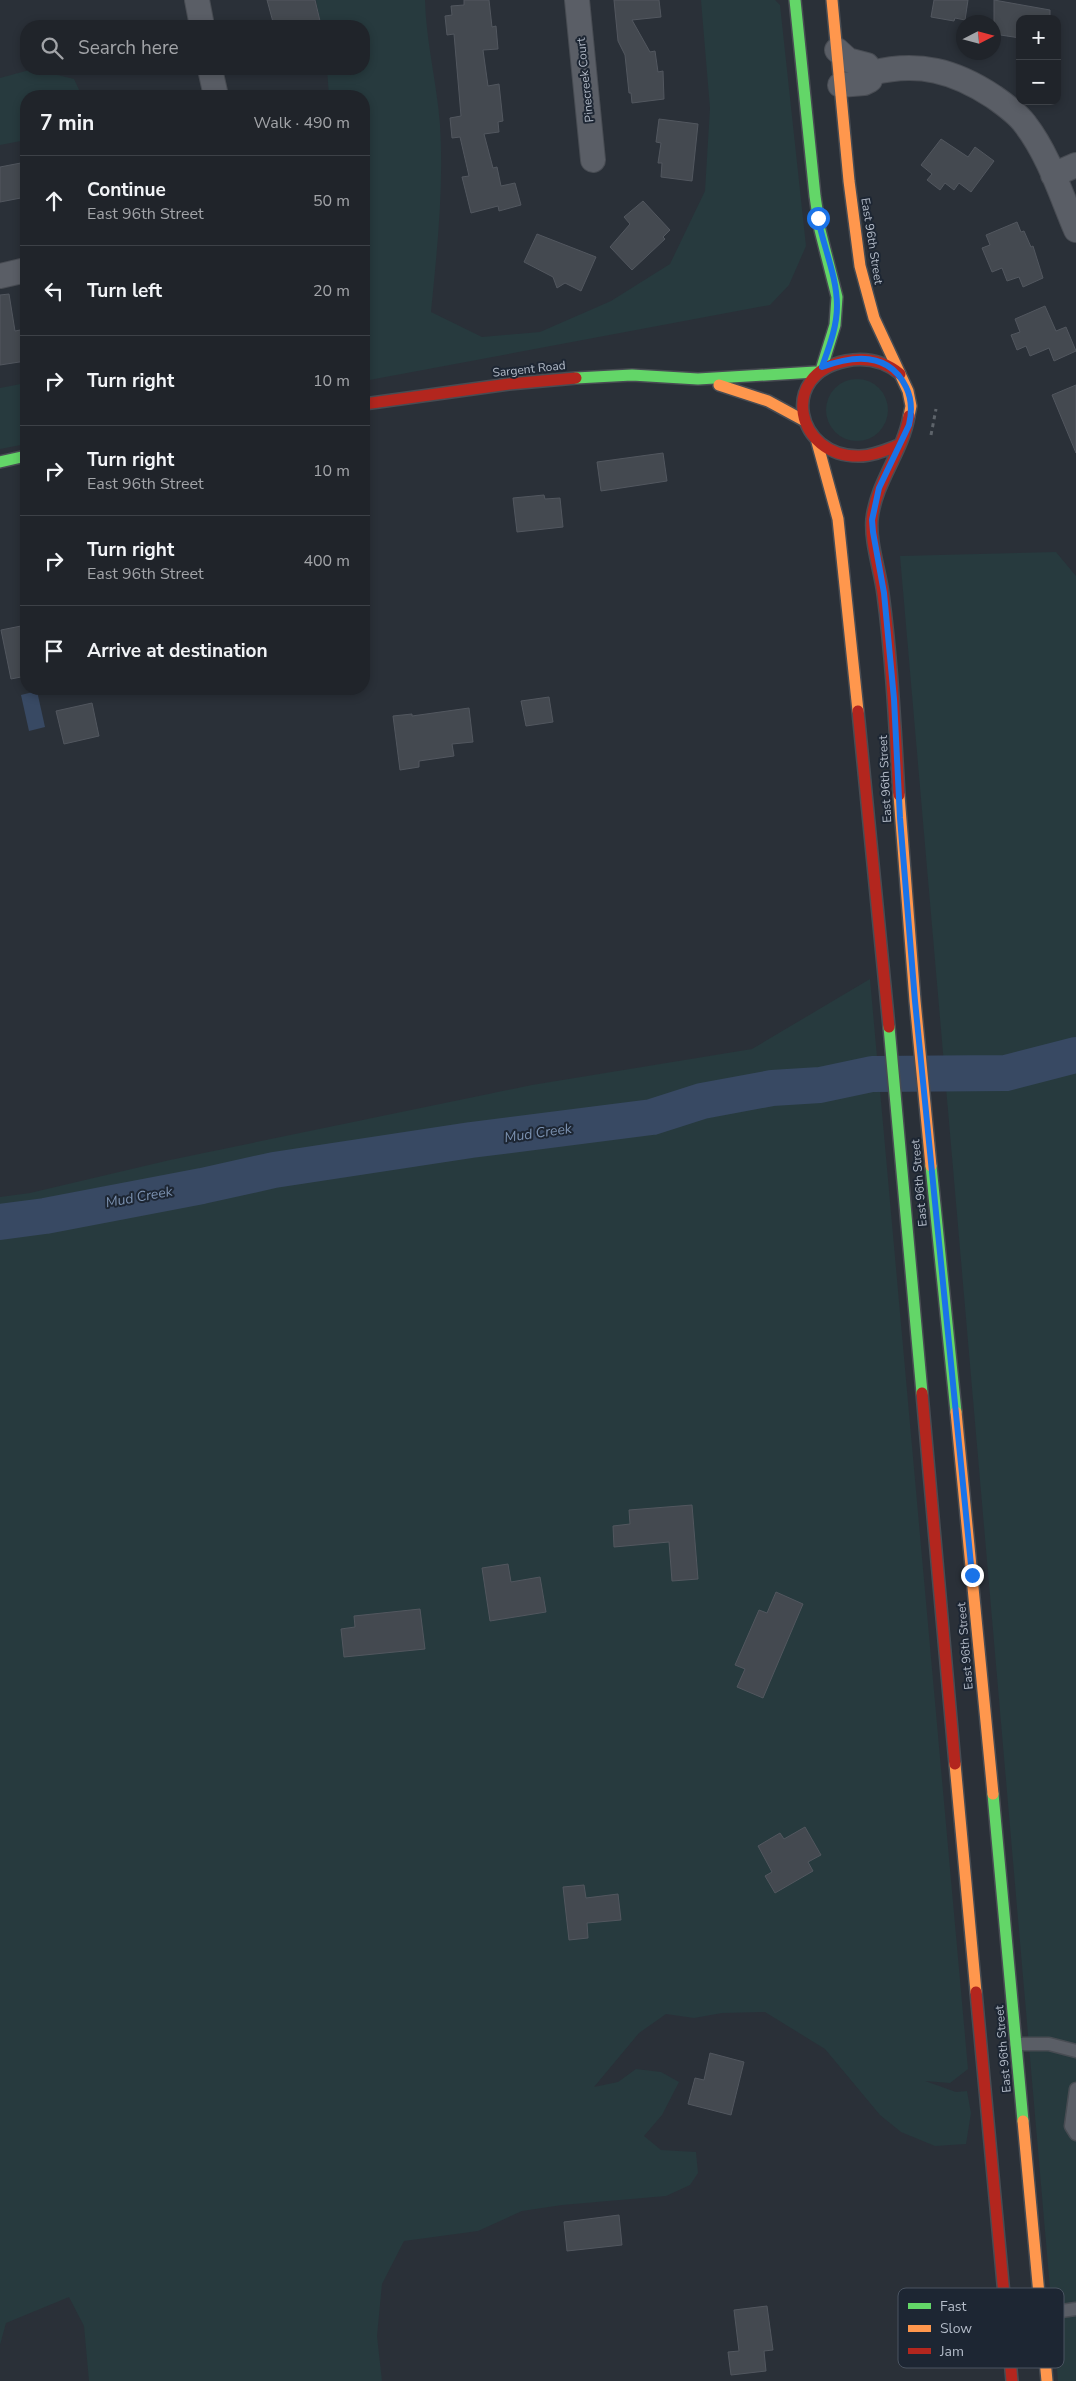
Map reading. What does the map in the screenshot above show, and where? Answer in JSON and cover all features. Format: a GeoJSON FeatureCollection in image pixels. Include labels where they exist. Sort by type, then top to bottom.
{"type":"FeatureCollection","features":[{"type":"Feature","properties":{"kind":"main road"},"geometry":{"type":"LineString","coordinates":[[795,0],[815,196],[837,297],[835,325],[819,369],[803,397],[803,420],[817,442],[841,454],[856,457],[899,445]]}},
{"type":"Feature","properties":{"kind":"main road","name":"East 96th Street"},"geometry":{"type":"LineString","coordinates":[[832,0],[836,50],[834,83],[860,266],[874,318],[911,398],[912,416],[879,488],[872,520],[884,593],[894,699],[902,838],[915,1001],[1039,2288]]}},
{"type":"Feature","properties":{"kind":"main road"},"geometry":{"type":"LineString","coordinates":[[819,369],[844,360],[878,360],[888,364],[900,374]]}},
{"type":"Feature","properties":{"kind":"main road","name":"Sargent Road"},"geometry":{"type":"LineString","coordinates":[[370,403],[509,384],[585,377],[632,375],[698,379],[819,369]]}},
{"type":"Feature","properties":{"kind":"main road","name":"Sargent Road"},"geometry":{"type":"LineString","coordinates":[[698,379],[768,400],[803,420]]}},
{"type":"Feature","properties":{"kind":"main road","name":"East 96th Street"},"geometry":{"type":"LineString","coordinates":[[817,442],[835,502],[840,531],[887,1004],[1003,2288]]}},
{"type":"Feature","properties":{"kind":"main road"},"geometry":{"type":"LineString","coordinates":[[0,462],[20,457]]}},
{"type":"Feature","properties":{"kind":"main road","name":"East 96th Street"},"geometry":{"type":"LineString","coordinates":[[1011,2368],[1012,2381]]}},
{"type":"Feature","properties":{"kind":"main road","name":"East 96th Street"},"geometry":{"type":"LineString","coordinates":[[1047,2368],[1048,2381]]}},
{"type":"Feature","properties":{"kind":"street"},"geometry":{"type":"LineString","coordinates":[[196,0],[201,20]]}},
{"type":"Feature","properties":{"kind":"street","name":"Pinecreek Court"},"geometry":{"type":"LineString","coordinates":[[577,0],[592,160]]}},
{"type":"Feature","properties":{"kind":"street"},"geometry":{"type":"LineString","coordinates":[[834,83],[864,83],[870,80],[872,73],[867,65],[848,60],[836,50]]}},
{"type":"Feature","properties":{"kind":"street"},"geometry":{"type":"LineString","coordinates":[[872,73],[893,68],[914,67],[945,73],[971,82],[1001,102],[1024,122],[1039,145],[1076,230]]}},
{"type":"Feature","properties":{"kind":"street"},"geometry":{"type":"LineString","coordinates":[[211,75],[215,90]]}},
{"type":"Feature","properties":{"kind":"street"},"geometry":{"type":"LineString","coordinates":[[1052,175],[1076,165]]}},
{"type":"Feature","properties":{"kind":"street"},"geometry":{"type":"LineString","coordinates":[[0,276],[20,271]]}},
{"type":"Feature","properties":{"kind":"lane"},"geometry":{"type":"LineString","coordinates":[[1016,2044],[1049,2044],[1076,2051]]}},
{"type":"Feature","properties":{"kind":"lane"},"geometry":{"type":"LineString","coordinates":[[1076,2089],[1072,2126],[1076,2134]]}},
{"type":"Feature","properties":{"kind":"path"},"geometry":{"type":"LineString","coordinates":[[928,442],[936,419],[936,402]]}},
{"type":"Feature","properties":{"kind":"green space"},"geometry":{"type":"Polygon","coordinates":[[[316,0],[425,0],[427,31],[439,109],[441,149],[439,219],[431,312],[482,337],[540,332],[611,301],[670,264],[705,191],[710,108],[701,0],[775,0],[780,5],[806,246],[789,285],[770,305],[370,380],[370,90],[329,90],[327,75],[370,75],[370,20],[320,20],[316,0]]]}},
{"type":"Feature","properties":{"kind":"green space"},"geometry":{"type":"Polygon","coordinates":[[[20,73],[20,75],[58,75],[74,79],[79,90],[20,90],[20,141],[0,145],[0,78],[20,73]]]}},
{"type":"Feature","properties":{"kind":"green space"},"geometry":{"type":"Polygon","coordinates":[[[857,379],[869,382],[879,388],[885,398],[888,410],[885,422],[879,432],[869,438],[857,441],[845,438],[835,432],[829,422],[826,410],[829,398],[835,388],[845,382],[857,379]]]}},
{"type":"Feature","properties":{"kind":"green space"},"geometry":{"type":"Polygon","coordinates":[[[20,384],[20,445],[0,449],[0,388],[20,384]]]}},
{"type":"Feature","properties":{"kind":"green space"},"geometry":{"type":"Polygon","coordinates":[[[1056,552],[1076,576],[1076,2381],[1058,2381],[1057,2368],[1064,2368],[1064,2288],[1050,2288],[900,556],[1056,552]]]}},
{"type":"Feature","properties":{"kind":"green space"},"geometry":{"type":"Polygon","coordinates":[[[870,979],[968,2069],[950,2083],[925,2081],[956,2092],[967,2091],[971,2113],[966,2144],[935,2146],[901,2132],[880,2115],[825,2049],[765,2012],[722,2013],[694,2018],[666,2014],[639,2033],[594,2087],[618,2082],[636,2069],[661,2072],[679,2082],[662,2115],[644,2136],[661,2150],[696,2152],[698,2173],[690,2185],[666,2196],[562,2205],[522,2211],[478,2231],[404,2241],[382,2284],[377,2336],[382,2381],[89,2381],[84,2326],[69,2297],[6,2323],[0,2345],[0,1197],[30,1193],[170,1160],[532,1085],[752,1049],[870,979]]]}},
{"type":"Feature","properties":{"kind":"water"},"geometry":{"type":"Polygon","coordinates":[[[21,695],[38,695],[45,727],[29,731],[21,695]]]}},
{"type":"Feature","properties":{"kind":"building"},"geometry":{"type":"Polygon","coordinates":[[[267,0],[315,0],[320,20],[272,20],[267,0]]]}},
{"type":"Feature","properties":{"kind":"building"},"geometry":{"type":"Polygon","coordinates":[[[464,0],[489,0],[492,27],[496,26],[498,49],[483,50],[488,86],[499,84],[503,121],[498,122],[499,132],[484,134],[493,168],[497,167],[501,186],[515,183],[521,205],[499,211],[498,206],[471,213],[462,177],[469,176],[460,137],[452,138],[450,118],[461,116],[454,34],[447,35],[445,16],[452,15],[451,6],[464,5],[464,0]]]}},
{"type":"Feature","properties":{"kind":"building"},"geometry":{"type":"Polygon","coordinates":[[[614,0],[659,0],[661,17],[632,20],[650,52],[655,51],[658,72],[663,71],[664,99],[632,103],[631,93],[629,93],[625,55],[618,41],[614,0]]]}},
{"type":"Feature","properties":{"kind":"building"},"geometry":{"type":"Polygon","coordinates":[[[934,0],[968,0],[966,15],[956,15],[954,21],[931,17],[934,0]]]}},
{"type":"Feature","properties":{"kind":"building"},"geometry":{"type":"Polygon","coordinates":[[[994,0],[1050,10],[1050,15],[1016,15],[1016,37],[1001,35],[1001,15],[994,15],[994,0]]]}},
{"type":"Feature","properties":{"kind":"building"},"geometry":{"type":"Polygon","coordinates":[[[659,119],[698,124],[692,181],[661,177],[662,163],[658,163],[661,143],[656,142],[659,119]]]}},
{"type":"Feature","properties":{"kind":"building"},"geometry":{"type":"Polygon","coordinates":[[[941,139],[968,157],[975,147],[994,161],[971,192],[959,183],[954,190],[945,183],[940,190],[927,180],[932,174],[921,165],[941,139]]]}},
{"type":"Feature","properties":{"kind":"building"},"geometry":{"type":"Polygon","coordinates":[[[20,163],[20,198],[0,202],[0,167],[20,163]]]}},
{"type":"Feature","properties":{"kind":"building"},"geometry":{"type":"Polygon","coordinates":[[[643,201],[670,230],[663,237],[665,239],[632,270],[610,247],[630,224],[624,217],[643,201]]]}},
{"type":"Feature","properties":{"kind":"building"},"geometry":{"type":"Polygon","coordinates":[[[1017,222],[1021,232],[1024,231],[1031,247],[1033,246],[1043,278],[1023,287],[1019,277],[1007,281],[1002,268],[992,272],[982,248],[990,245],[986,235],[1017,222]]]}},
{"type":"Feature","properties":{"kind":"building"},"geometry":{"type":"Polygon","coordinates":[[[537,234],[596,257],[581,291],[565,283],[557,288],[553,277],[524,262],[537,234]]]}},
{"type":"Feature","properties":{"kind":"building"},"geometry":{"type":"Polygon","coordinates":[[[9,294],[15,331],[20,330],[20,362],[0,365],[0,295],[9,294]]]}},
{"type":"Feature","properties":{"kind":"building"},"geometry":{"type":"Polygon","coordinates":[[[1045,306],[1056,331],[1066,327],[1076,351],[1054,361],[1049,348],[1030,356],[1026,346],[1017,350],[1011,335],[1020,332],[1015,319],[1045,306]]]}},
{"type":"Feature","properties":{"kind":"building"},"geometry":{"type":"Polygon","coordinates":[[[1076,385],[1076,453],[1052,395],[1076,385]]]}},
{"type":"Feature","properties":{"kind":"building"},"geometry":{"type":"Polygon","coordinates":[[[663,453],[667,481],[601,491],[597,462],[663,453]]]}},
{"type":"Feature","properties":{"kind":"building"},"geometry":{"type":"Polygon","coordinates":[[[544,495],[545,499],[560,498],[563,527],[517,532],[513,498],[544,495]]]}},
{"type":"Feature","properties":{"kind":"building"},"geometry":{"type":"Polygon","coordinates":[[[20,626],[20,677],[11,679],[1,630],[20,626]]]}},
{"type":"Feature","properties":{"kind":"building"},"geometry":{"type":"Polygon","coordinates":[[[549,697],[553,722],[526,726],[521,701],[549,697]]]}},
{"type":"Feature","properties":{"kind":"building"},"geometry":{"type":"Polygon","coordinates":[[[92,703],[99,736],[64,744],[56,711],[92,703]]]}},
{"type":"Feature","properties":{"kind":"building"},"geometry":{"type":"Polygon","coordinates":[[[469,708],[473,742],[452,744],[454,756],[419,761],[419,767],[400,770],[393,716],[412,714],[412,716],[469,708]]]}},
{"type":"Feature","properties":{"kind":"building"},"geometry":{"type":"Polygon","coordinates":[[[692,1505],[698,1579],[672,1581],[669,1542],[614,1547],[613,1526],[630,1524],[629,1510],[692,1505]]]}},
{"type":"Feature","properties":{"kind":"building"},"geometry":{"type":"Polygon","coordinates":[[[508,1564],[511,1582],[540,1577],[546,1612],[490,1621],[482,1568],[508,1564]]]}},
{"type":"Feature","properties":{"kind":"building"},"geometry":{"type":"Polygon","coordinates":[[[776,1592],[803,1604],[763,1698],[737,1687],[745,1669],[735,1665],[759,1610],[767,1613],[776,1592]]]}},
{"type":"Feature","properties":{"kind":"building"},"geometry":{"type":"Polygon","coordinates":[[[420,1609],[425,1649],[344,1657],[341,1629],[355,1627],[354,1616],[420,1609]]]}},
{"type":"Feature","properties":{"kind":"building"},"geometry":{"type":"Polygon","coordinates":[[[805,1827],[821,1855],[808,1862],[813,1871],[775,1893],[765,1876],[772,1872],[758,1846],[780,1833],[784,1839],[805,1827]]]}},
{"type":"Feature","properties":{"kind":"building"},"geometry":{"type":"Polygon","coordinates":[[[584,1885],[586,1898],[618,1894],[621,1920],[587,1923],[588,1938],[569,1940],[563,1887],[584,1885]]]}},
{"type":"Feature","properties":{"kind":"building"},"geometry":{"type":"Polygon","coordinates":[[[710,2053],[744,2062],[731,2115],[688,2104],[695,2078],[704,2080],[710,2053]]]}},
{"type":"Feature","properties":{"kind":"building"},"geometry":{"type":"Polygon","coordinates":[[[619,2215],[622,2245],[567,2251],[564,2222],[619,2215]]]}},
{"type":"Feature","properties":{"kind":"building"},"geometry":{"type":"Polygon","coordinates":[[[767,2306],[773,2350],[764,2351],[766,2371],[731,2375],[728,2352],[739,2351],[734,2310],[767,2306]]]}},
{"type":"Feature","properties":{"kind":"waterway","name":"Mud Creek"},"geometry":{"type":"LineString","coordinates":[[0,1222],[45,1216],[202,1186],[274,1170],[471,1140],[652,1117],[702,1101],[772,1088],[820,1085],[872,1074],[1006,1073],[1076,1055]]}},
{"type":"Feature","properties":{"kind":"traffic: fast"},"geometry":{"type":"LineString","coordinates":[[795,0],[815,196],[820,230],[837,297],[835,325],[822,367]]}},
{"type":"Feature","properties":{"kind":"traffic: fast"},"geometry":{"type":"LineString","coordinates":[[576,378],[632,375],[698,379],[815,372]]}},
{"type":"Feature","properties":{"kind":"traffic: fast"},"geometry":{"type":"LineString","coordinates":[[0,462],[20,457]]}},
{"type":"Feature","properties":{"kind":"traffic: fast"},"geometry":{"type":"LineString","coordinates":[[889,1027],[922,1393]]}},
{"type":"Feature","properties":{"kind":"traffic: fast"},"geometry":{"type":"LineString","coordinates":[[931,1166],[956,1412]]}},
{"type":"Feature","properties":{"kind":"traffic: fast"},"geometry":{"type":"LineString","coordinates":[[993,1794],[1023,2121]]}},
{"type":"Feature","properties":{"kind":"traffic: slow"},"geometry":{"type":"LineString","coordinates":[[832,0],[849,181],[860,266],[874,318],[908,391],[911,406],[909,416]]}},
{"type":"Feature","properties":{"kind":"traffic: slow"},"geometry":{"type":"LineString","coordinates":[[719,385],[768,401],[803,420]]}},
{"type":"Feature","properties":{"kind":"traffic: slow"},"geometry":{"type":"LineString","coordinates":[[817,442],[838,519],[858,711]]}},
{"type":"Feature","properties":{"kind":"traffic: slow"},"geometry":{"type":"LineString","coordinates":[[899,795],[915,1001],[931,1166]]}},
{"type":"Feature","properties":{"kind":"traffic: slow"},"geometry":{"type":"LineString","coordinates":[[956,1412],[993,1794]]}},
{"type":"Feature","properties":{"kind":"traffic: slow"},"geometry":{"type":"LineString","coordinates":[[955,1764],[976,1992]]}},
{"type":"Feature","properties":{"kind":"traffic: slow"},"geometry":{"type":"LineString","coordinates":[[1023,2121],[1038,2288]]}},
{"type":"Feature","properties":{"kind":"traffic: slow"},"geometry":{"type":"LineString","coordinates":[[1046,2368],[1047,2381]]}},
{"type":"Feature","properties":{"kind":"traffic: jam"},"geometry":{"type":"LineString","coordinates":[[899,445],[864,456],[838,453],[821,443],[809,430],[803,414],[804,397],[810,381],[824,369],[846,361],[868,360],[888,366],[900,374]]}},
{"type":"Feature","properties":{"kind":"traffic: jam"},"geometry":{"type":"LineString","coordinates":[[370,403],[509,384],[576,378]]}},
{"type":"Feature","properties":{"kind":"traffic: jam"},"geometry":{"type":"LineString","coordinates":[[899,795],[889,644],[883,594],[872,537],[872,519],[874,505],[901,442],[909,416]]}},
{"type":"Feature","properties":{"kind":"traffic: jam"},"geometry":{"type":"LineString","coordinates":[[858,711],[889,1027]]}},
{"type":"Feature","properties":{"kind":"traffic: jam"},"geometry":{"type":"LineString","coordinates":[[922,1393],[955,1764]]}},
{"type":"Feature","properties":{"kind":"traffic: jam"},"geometry":{"type":"LineString","coordinates":[[976,1992],[1003,2288]]}},
{"type":"Feature","properties":{"kind":"traffic: jam"},"geometry":{"type":"LineString","coordinates":[[1011,2368],[1012,2381]]}},
{"type":"Feature","properties":{"kind":"route"},"geometry":{"type":"LineString","coordinates":[[818,218],[837,297],[835,325],[822,367],[844,360],[855,359],[878,360],[888,364],[900,374],[911,398],[912,406],[912,416],[907,430],[879,488],[872,520],[874,545],[884,593],[894,699],[900,818],[915,1001],[955,1420],[972,1575]]}}]}
